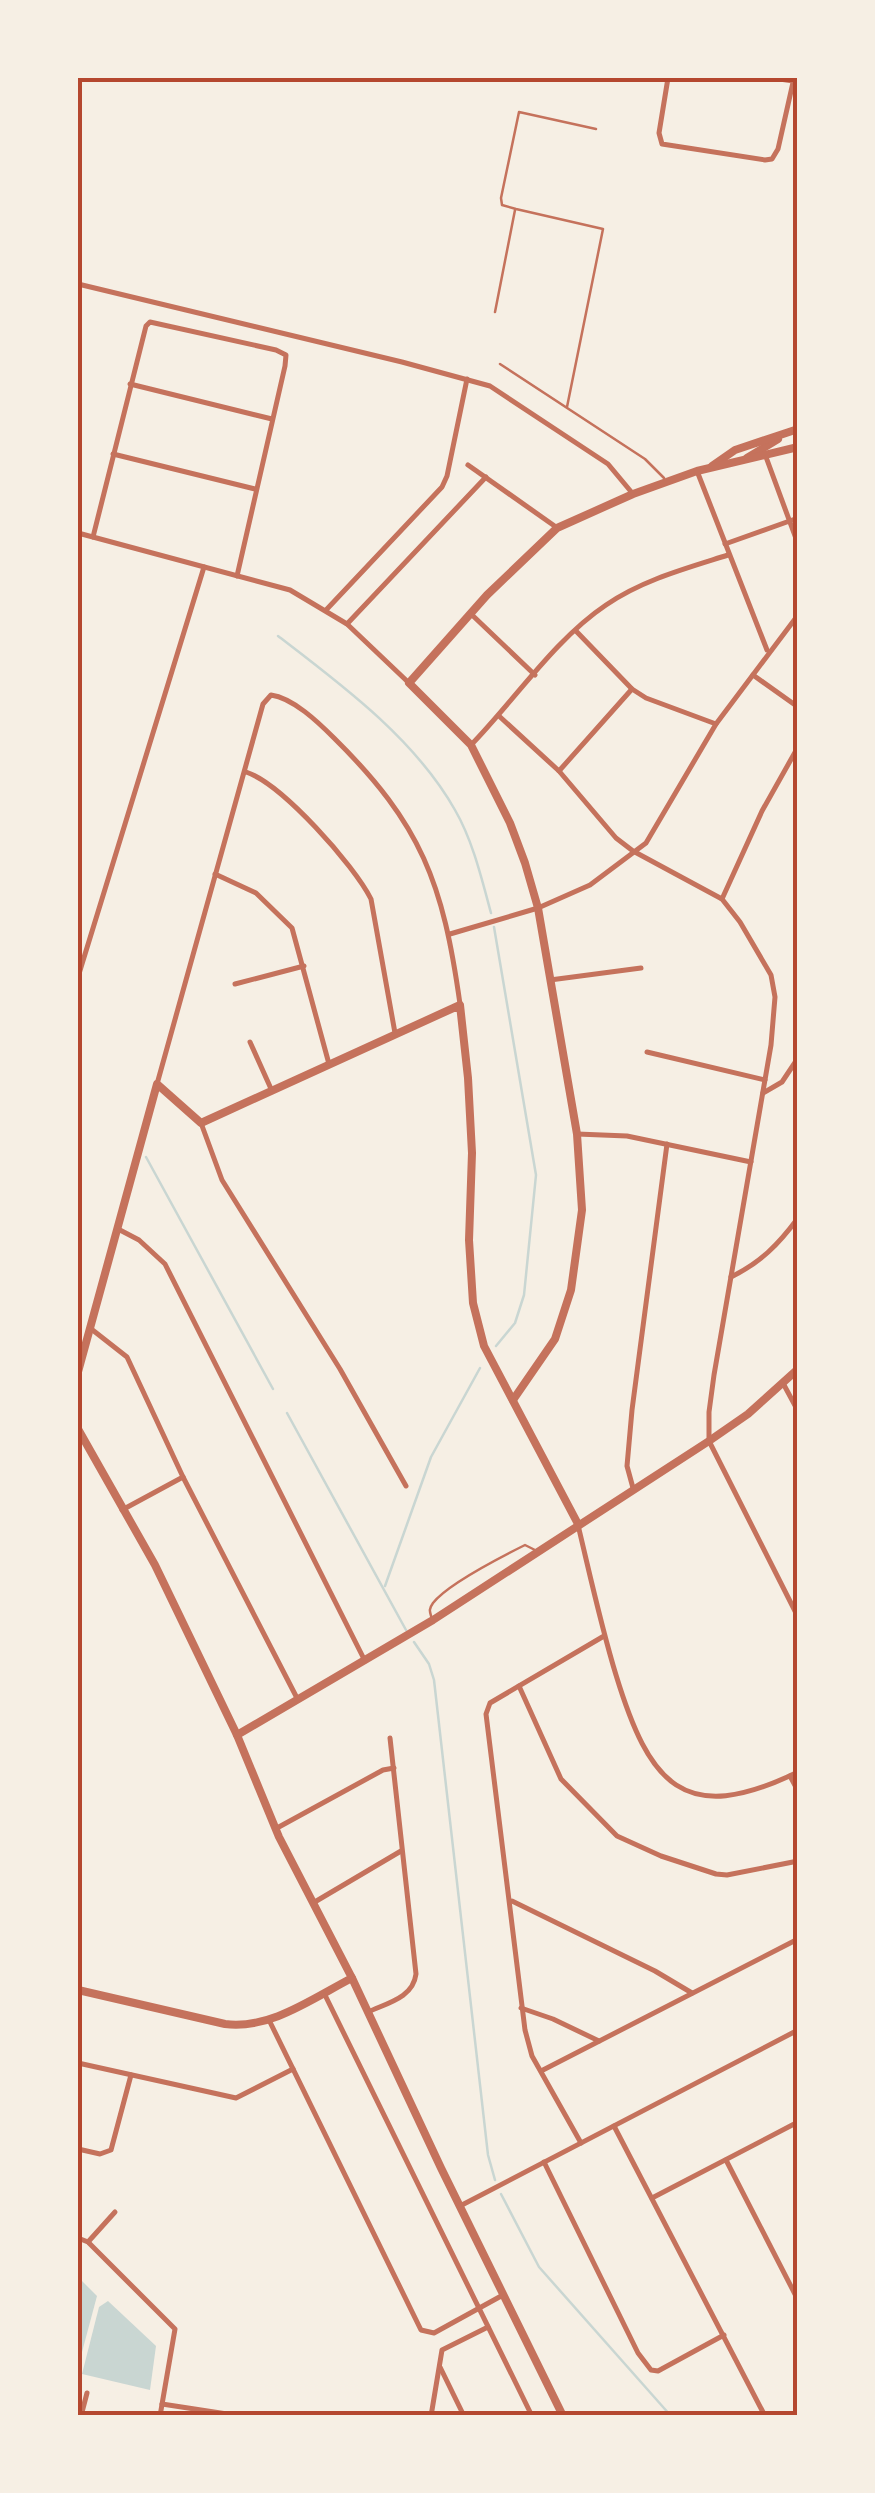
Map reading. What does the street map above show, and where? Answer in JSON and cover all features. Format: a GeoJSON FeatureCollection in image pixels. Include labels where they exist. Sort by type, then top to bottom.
{"type":"FeatureCollection","features":[{"type":"Feature","properties":{"kind":"street"},"geometry":{"type":"LineString","coordinates":[[668,78],[659,141],[759,160],[772,159],[778,149],[793,79],[773,78]]}},
{"type":"Feature","properties":{"kind":"street"},"geometry":{"type":"LineString","coordinates":[[78,284],[490,386],[608,464],[632,494]]}},
{"type":"Feature","properties":{"kind":"street"},"geometry":{"type":"LineString","coordinates":[[93,537],[146,326],[150,322],[276,350],[286,356],[237,576]]}},
{"type":"Feature","properties":{"kind":"street"},"geometry":{"type":"LineString","coordinates":[[328,609],[442,487],[467,379]]}},
{"type":"Feature","properties":{"kind":"street"},"geometry":{"type":"LineString","coordinates":[[130,384],[272,419]]}},
{"type":"Feature","properties":{"kind":"street"},"geometry":{"type":"LineString","coordinates":[[738,464],[794,430]]}},
{"type":"Feature","properties":{"kind":"street"},"geometry":{"type":"LineString","coordinates":[[708,469],[735,450],[794,430]]}},
{"type":"Feature","properties":{"kind":"street"},"geometry":{"type":"LineString","coordinates":[[409,683],[470,614],[557,528],[632,494],[697,471],[798,448]]}},
{"type":"Feature","properties":{"kind":"street"},"geometry":{"type":"LineString","coordinates":[[113,454],[255,489]]}},
{"type":"Feature","properties":{"kind":"street"},"geometry":{"type":"LineString","coordinates":[[766,457],[798,544]]}},
{"type":"Feature","properties":{"kind":"street"},"geometry":{"type":"LineString","coordinates":[[468,466],[557,528]]}},
{"type":"Feature","properties":{"kind":"street"},"geometry":{"type":"LineString","coordinates":[[697,471],[768,651]]}},
{"type":"Feature","properties":{"kind":"street"},"geometry":{"type":"LineString","coordinates":[[347,624],[486,477]]}},
{"type":"Feature","properties":{"kind":"street"},"geometry":{"type":"LineString","coordinates":[[725,544],[798,518]]}},
{"type":"Feature","properties":{"kind":"street"},"geometry":{"type":"LineString","coordinates":[[78,533],[290,590],[328,609],[470,745],[510,823],[538,908],[577,1134],[582,1210],[571,1290],[555,1339],[513,1400]]}},
{"type":"Feature","properties":{"kind":"street"},"geometry":{"type":"LineString","coordinates":[[470,745],[603,606],[631,590],[728,554]]}},
{"type":"Feature","properties":{"kind":"street"},"geometry":{"type":"LineString","coordinates":[[78,977],[204,567]]}},
{"type":"Feature","properties":{"kind":"street"},"geometry":{"type":"LineString","coordinates":[[470,614],[535,675]]}},
{"type":"Feature","properties":{"kind":"street"},"geometry":{"type":"LineString","coordinates":[[450,934],[538,908],[590,885],[646,844],[716,724],[798,615]]}},
{"type":"Feature","properties":{"kind":"street"},"geometry":{"type":"LineString","coordinates":[[576,631],[632,689],[716,724]]}},
{"type":"Feature","properties":{"kind":"street"},"geometry":{"type":"LineString","coordinates":[[752,675],[798,706]]}},
{"type":"Feature","properties":{"kind":"street"},"geometry":{"type":"LineString","coordinates":[[560,771],[632,689]]}},
{"type":"Feature","properties":{"kind":"street"},"geometry":{"type":"LineString","coordinates":[[78,1372],[263,704],[271,695],[282,697],[325,728],[393,803],[431,870],[450,934],[470,1106],[472,1304],[484,1346],[578,1524],[604,1636],[641,1746],[656,1770],[680,1788],[708,1796],[749,1793],[798,1772]]}},
{"type":"Feature","properties":{"kind":"street"},"geometry":{"type":"LineString","coordinates":[[499,716],[560,771],[616,838],[722,899],[756,946],[775,988],[764,1093],[708,1412],[709,1440],[798,1617]]}},
{"type":"Feature","properties":{"kind":"street"},"geometry":{"type":"LineString","coordinates":[[722,899],[762,811],[798,747]]}},
{"type":"Feature","properties":{"kind":"street"},"geometry":{"type":"LineString","coordinates":[[244,772],[270,784],[364,886],[371,899],[395,1034]]}},
{"type":"Feature","properties":{"kind":"street"},"geometry":{"type":"LineString","coordinates":[[214,874],[248,888],[288,922],[304,966],[329,1064]]}},
{"type":"Feature","properties":{"kind":"street"},"geometry":{"type":"LineString","coordinates":[[235,984],[304,966]]}},
{"type":"Feature","properties":{"kind":"street"},"geometry":{"type":"LineString","coordinates":[[550,980],[640,968]]}},
{"type":"Feature","properties":{"kind":"street"},"geometry":{"type":"LineString","coordinates":[[201,1123],[460,1006]]}},
{"type":"Feature","properties":{"kind":"street"},"geometry":{"type":"LineString","coordinates":[[250,1042],[272,1091]]}},
{"type":"Feature","properties":{"kind":"street"},"geometry":{"type":"LineString","coordinates":[[646,1052],[765,1080]]}},
{"type":"Feature","properties":{"kind":"street"},"geometry":{"type":"LineString","coordinates":[[764,1093],[782,1082],[798,1058]]}},
{"type":"Feature","properties":{"kind":"street"},"geometry":{"type":"LineString","coordinates":[[157,1084],[201,1123],[222,1180],[340,1370],[406,1486]]}},
{"type":"Feature","properties":{"kind":"street"},"geometry":{"type":"LineString","coordinates":[[577,1134],[628,1136],[751,1162]]}},
{"type":"Feature","properties":{"kind":"street"},"geometry":{"type":"LineString","coordinates":[[633,1488],[628,1466],[632,1410],[667,1144]]}},
{"type":"Feature","properties":{"kind":"street"},"geometry":{"type":"LineString","coordinates":[[731,1277],[758,1264],[798,1218]]}},
{"type":"Feature","properties":{"kind":"street"},"geometry":{"type":"LineString","coordinates":[[118,1229],[138,1240],[165,1264],[365,1661]]}},
{"type":"Feature","properties":{"kind":"street"},"geometry":{"type":"LineString","coordinates":[[90,1328],[127,1357],[298,1700]]}},
{"type":"Feature","properties":{"kind":"street"},"geometry":{"type":"LineString","coordinates":[[237,1735],[433,1620],[538,1552],[709,1440],[784,1385],[798,1369]]}},
{"type":"Feature","properties":{"kind":"street"},"geometry":{"type":"LineString","coordinates":[[784,1385],[798,1411]]}},
{"type":"Feature","properties":{"kind":"street"},"geometry":{"type":"LineString","coordinates":[[78,1429],[155,1565],[237,1735],[276,1829],[563,2416]]}},
{"type":"Feature","properties":{"kind":"street"},"geometry":{"type":"LineString","coordinates":[[122,1510],[184,1477]]}},
{"type":"Feature","properties":{"kind":"street"},"geometry":{"type":"LineString","coordinates":[[581,2143],[532,2056],[521,2008],[486,1714],[490,1703],[604,1636]]}},
{"type":"Feature","properties":{"kind":"street"},"geometry":{"type":"LineString","coordinates":[[519,1686],[561,1779],[629,1843],[716,1874],[798,1860]]}},
{"type":"Feature","properties":{"kind":"street"},"geometry":{"type":"LineString","coordinates":[[368,2012],[406,1994],[414,1987],[416,1974],[390,1738]]}},
{"type":"Feature","properties":{"kind":"street"},"geometry":{"type":"LineString","coordinates":[[276,1829],[394,1768]]}},
{"type":"Feature","properties":{"kind":"street"},"geometry":{"type":"LineString","coordinates":[[790,1776],[798,1791]]}},
{"type":"Feature","properties":{"kind":"street"},"geometry":{"type":"LineString","coordinates":[[314,1903],[401,1850]]}},
{"type":"Feature","properties":{"kind":"street"},"geometry":{"type":"LineString","coordinates":[[511,1900],[692,1993]]}},
{"type":"Feature","properties":{"kind":"street"},"geometry":{"type":"LineString","coordinates":[[542,2071],[798,1938]]}},
{"type":"Feature","properties":{"kind":"street"},"geometry":{"type":"LineString","coordinates":[[78,1990],[236,2025],[269,2020],[352,1978]]}},
{"type":"Feature","properties":{"kind":"street"},"geometry":{"type":"LineString","coordinates":[[324,1993],[532,2416]]}},
{"type":"Feature","properties":{"kind":"street"},"geometry":{"type":"LineString","coordinates":[[521,2008],[599,2041]]}},
{"type":"Feature","properties":{"kind":"street"},"geometry":{"type":"LineString","coordinates":[[269,2020],[418,2327],[434,2332],[504,2294]]}},
{"type":"Feature","properties":{"kind":"street"},"geometry":{"type":"LineString","coordinates":[[460,2206],[798,2030]]}},
{"type":"Feature","properties":{"kind":"street"},"geometry":{"type":"LineString","coordinates":[[78,2063],[236,2098],[294,2068]]}},
{"type":"Feature","properties":{"kind":"street"},"geometry":{"type":"LineString","coordinates":[[78,2149],[100,2154],[113,2146],[131,2075]]}},
{"type":"Feature","properties":{"kind":"street"},"geometry":{"type":"LineString","coordinates":[[614,2126],[765,2416]]}},
{"type":"Feature","properties":{"kind":"street"},"geometry":{"type":"LineString","coordinates":[[652,2198],[796,2126]]}},
{"type":"Feature","properties":{"kind":"street"},"geometry":{"type":"LineString","coordinates":[[726,2160],[798,2300]]}},
{"type":"Feature","properties":{"kind":"street"},"geometry":{"type":"LineString","coordinates":[[544,2162],[638,2353],[651,2370],[658,2371],[724,2334]]}},
{"type":"Feature","properties":{"kind":"street"},"geometry":{"type":"LineString","coordinates":[[88,2242],[115,2212]]}},
{"type":"Feature","properties":{"kind":"street"},"geometry":{"type":"LineString","coordinates":[[78,2238],[88,2242],[175,2329],[160,2416]]}},
{"type":"Feature","properties":{"kind":"street"},"geometry":{"type":"LineString","coordinates":[[431,2416],[443,2348],[488,2327]]}},
{"type":"Feature","properties":{"kind":"street"},"geometry":{"type":"LineString","coordinates":[[439,2364],[464,2416]]}},
{"type":"Feature","properties":{"kind":"street"},"geometry":{"type":"LineString","coordinates":[[82,2416],[86,2393]]}},
{"type":"Feature","properties":{"kind":"street"},"geometry":{"type":"LineString","coordinates":[[162,2404],[240,2416]]}},
{"type":"Feature","properties":{"kind":"lane"},"geometry":{"type":"LineString","coordinates":[[567,407],[603,229],[516,209],[502,204],[501,198],[520,112],[596,129]]}},
{"type":"Feature","properties":{"kind":"lane"},"geometry":{"type":"LineString","coordinates":[[495,312],[516,209]]}},
{"type":"Feature","properties":{"kind":"lane"},"geometry":{"type":"LineString","coordinates":[[500,364],[645,458],[668,482]]}},
{"type":"Feature","properties":{"kind":"lane"},"geometry":{"type":"LineString","coordinates":[[433,1620],[432,1604],[453,1587],[525,1544],[538,1552]]}},
{"type":"Feature","properties":{"kind":"shaded area"},"geometry":{"type":"Polygon","coordinates":[[[78,2277],[97,2296],[78,2367],[78,2277]]]}},
{"type":"Feature","properties":{"kind":"shaded area"},"geometry":{"type":"Polygon","coordinates":[[[108,2301],[156,2346],[150,2390],[82,2374],[99,2307],[108,2301]]]}},
{"type":"Feature","properties":{"kind":"waterway"},"geometry":{"type":"LineString","coordinates":[[278,636],[376,715],[439,784],[467,835],[491,913]]}},
{"type":"Feature","properties":{"kind":"waterway"},"geometry":{"type":"LineString","coordinates":[[494,927],[536,1175],[524,1295],[515,1323],[496,1346]]}},
{"type":"Feature","properties":{"kind":"waterway"},"geometry":{"type":"LineString","coordinates":[[146,1157],[273,1389]]}},
{"type":"Feature","properties":{"kind":"waterway"},"geometry":{"type":"LineString","coordinates":[[385,1586],[431,1457],[480,1368]]}},
{"type":"Feature","properties":{"kind":"waterway"},"geometry":{"type":"LineString","coordinates":[[287,1413],[406,1630]]}},
{"type":"Feature","properties":{"kind":"waterway"},"geometry":{"type":"LineString","coordinates":[[414,1642],[429,1664],[434,1680],[488,2155],[495,2180]]}},
{"type":"Feature","properties":{"kind":"waterway"},"geometry":{"type":"LineString","coordinates":[[501,2194],[539,2267],[671,2416]]}}]}
